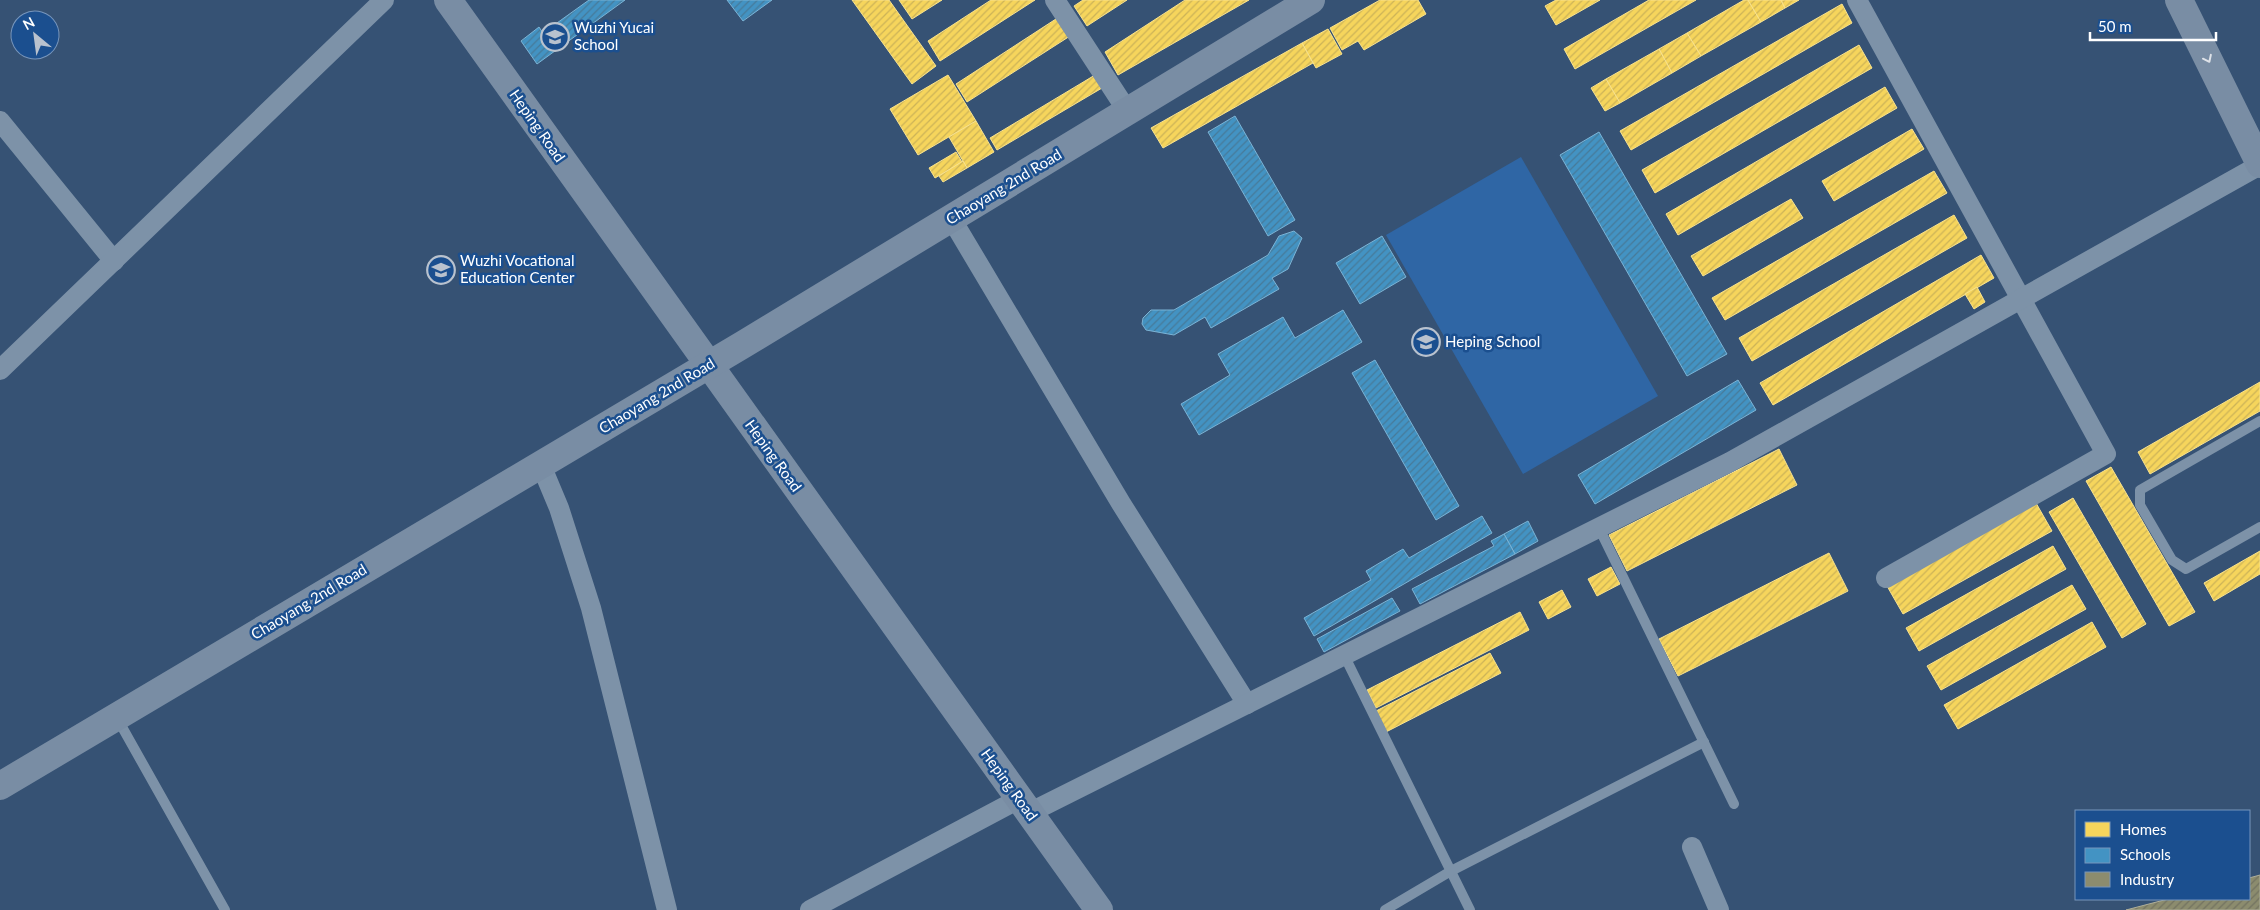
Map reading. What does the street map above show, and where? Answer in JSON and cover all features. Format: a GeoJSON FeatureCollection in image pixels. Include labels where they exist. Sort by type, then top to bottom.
{"type":"FeatureCollection","features":[{"type":"Feature","properties":{"kind":"street"},"geometry":{"type":"LineString","coordinates":[[0,370],[384,0]]}},
{"type":"Feature","properties":{"kind":"street","name":"Heping Road"},"geometry":{"type":"LineString","coordinates":[[448,0],[1099,910]]}},
{"type":"Feature","properties":{"kind":"street"},"geometry":{"type":"LineString","coordinates":[[1055,0],[1128,112]]}},
{"type":"Feature","properties":{"kind":"street","name":"Chaoyang 2nd Road"},"geometry":{"type":"LineString","coordinates":[[0,786],[708,365],[1311,0]]}},
{"type":"Feature","properties":{"kind":"street"},"geometry":{"type":"LineString","coordinates":[[1857,0],[2106,454],[1886,578]]}},
{"type":"Feature","properties":{"kind":"street"},"geometry":{"type":"LineString","coordinates":[[810,910],[1024,806],[1247,704],[1730,462],[2260,164],[2179,0]]}},
{"type":"Feature","properties":{"kind":"street"},"geometry":{"type":"LineString","coordinates":[[2198,0],[2260,124]]}},
{"type":"Feature","properties":{"kind":"street"},"geometry":{"type":"LineString","coordinates":[[0,121],[114,261]]}},
{"type":"Feature","properties":{"kind":"street"},"geometry":{"type":"LineString","coordinates":[[951,218],[1122,505],[1247,704]]}},
{"type":"Feature","properties":{"kind":"street"},"geometry":{"type":"LineString","coordinates":[[541,465],[559,508],[591,608],[667,910]]}},
{"type":"Feature","properties":{"kind":"street"},"geometry":{"type":"LineString","coordinates":[[1692,846],[1719,910]]}},
{"type":"Feature","properties":{"kind":"lane"},"geometry":{"type":"LineString","coordinates":[[2260,421],[2140,490],[2140,505],[2172,560],[2186,569],[2260,527]]}},
{"type":"Feature","properties":{"kind":"lane"},"geometry":{"type":"LineString","coordinates":[[1599,528],[1734,804]]}},
{"type":"Feature","properties":{"kind":"lane"},"geometry":{"type":"LineString","coordinates":[[1344,655],[1470,910]]}},
{"type":"Feature","properties":{"kind":"lane"},"geometry":{"type":"LineString","coordinates":[[116,717],[225,910]]}},
{"type":"Feature","properties":{"kind":"lane"},"geometry":{"type":"LineString","coordinates":[[1385,910],[1451,871],[1704,742]]}},
{"type":"Feature","properties":{"kind":"shaded area"},"geometry":{"type":"Polygon","coordinates":[[[1521,157],[1658,396],[1523,474],[1386,235],[1521,157]]]}},
{"type":"Feature","properties":{"kind":"building: Homes"},"geometry":{"type":"Polygon","coordinates":[[[852,0],[889,0],[936,66],[912,84],[852,0]]]}},
{"type":"Feature","properties":{"kind":"building: Homes"},"geometry":{"type":"Polygon","coordinates":[[[899,0],[942,0],[912,19],[899,0]]]}},
{"type":"Feature","properties":{"kind":"building: Homes"},"geometry":{"type":"Polygon","coordinates":[[[991,0],[1035,0],[940,61],[928,41],[991,0]]]}},
{"type":"Feature","properties":{"kind":"building: Homes"},"geometry":{"type":"Polygon","coordinates":[[[1083,0],[1127,0],[1087,26],[1074,6],[1083,0]]]}},
{"type":"Feature","properties":{"kind":"building: Homes"},"geometry":{"type":"Polygon","coordinates":[[[1185,0],[1249,0],[1118,75],[1105,52],[1185,0]]]}},
{"type":"Feature","properties":{"kind":"building: Homes"},"geometry":{"type":"Polygon","coordinates":[[[1380,0],[1418,0],[1426,14],[1364,50],[1358,41],[1342,50],[1330,28],[1380,0]]]}},
{"type":"Feature","properties":{"kind":"building: Homes"},"geometry":{"type":"Polygon","coordinates":[[[1556,0],[1600,0],[1556,25],[1545,6],[1556,0]]]}},
{"type":"Feature","properties":{"kind":"building: Homes"},"geometry":{"type":"Polygon","coordinates":[[[1649,0],[1696,0],[1575,69],[1564,49],[1649,0]]]}},
{"type":"Feature","properties":{"kind":"building: Homes"},"geometry":{"type":"Polygon","coordinates":[[[1744,0],[1748,0],[1761,22],[1701,56],[1687,33],[1744,0]]]}},
{"type":"Feature","properties":{"kind":"building: Homes"},"geometry":{"type":"Polygon","coordinates":[[[1748,0],[1781,0],[1785,8],[1761,22],[1748,0]]]}},
{"type":"Feature","properties":{"kind":"building: Homes"},"geometry":{"type":"Polygon","coordinates":[[[1781,0],[1799,0],[1785,8],[1781,0]]]}},
{"type":"Feature","properties":{"kind":"building: Homes"},"geometry":{"type":"Polygon","coordinates":[[[1842,4],[1852,23],[1631,150],[1620,131],[1842,4]]]}},
{"type":"Feature","properties":{"kind":"building: Homes"},"geometry":{"type":"Polygon","coordinates":[[[1059,17],[1070,36],[967,102],[956,84],[1059,17]]]}},
{"type":"Feature","properties":{"kind":"building: Homes"},"geometry":{"type":"Polygon","coordinates":[[[1328,29],[1342,54],[1316,68],[1302,43],[1328,29]]]}},
{"type":"Feature","properties":{"kind":"building: Homes"},"geometry":{"type":"Polygon","coordinates":[[[1687,33],[1701,56],[1672,73],[1659,49],[1687,33]]]}},
{"type":"Feature","properties":{"kind":"building: Homes"},"geometry":{"type":"Polygon","coordinates":[[[1302,43],[1313,63],[1163,148],[1151,128],[1302,43]]]}},
{"type":"Feature","properties":{"kind":"building: Homes"},"geometry":{"type":"Polygon","coordinates":[[[1859,45],[1872,68],[1655,193],[1642,170],[1859,45]]]}},
{"type":"Feature","properties":{"kind":"building: Homes"},"geometry":{"type":"Polygon","coordinates":[[[1659,49],[1672,73],[1620,103],[1606,79],[1659,49]]]}},
{"type":"Feature","properties":{"kind":"building: Homes"},"geometry":{"type":"Polygon","coordinates":[[[948,75],[976,121],[918,155],[890,109],[948,75]]]}},
{"type":"Feature","properties":{"kind":"building: Homes"},"geometry":{"type":"Polygon","coordinates":[[[1095,75],[1102,88],[997,150],[990,138],[1095,75]]]}},
{"type":"Feature","properties":{"kind":"building: Homes"},"geometry":{"type":"Polygon","coordinates":[[[1606,79],[1620,103],[1605,111],[1591,88],[1606,79]]]}},
{"type":"Feature","properties":{"kind":"building: Homes"},"geometry":{"type":"Polygon","coordinates":[[[1885,87],[1897,108],[1678,235],[1666,214],[1885,87]]]}},
{"type":"Feature","properties":{"kind":"building: Homes"},"geometry":{"type":"Polygon","coordinates":[[[976,121],[994,152],[967,168],[949,137],[976,121]]]}},
{"type":"Feature","properties":{"kind":"building: Homes"},"geometry":{"type":"Polygon","coordinates":[[[1912,129],[1924,149],[1834,201],[1822,181],[1912,129]]]}},
{"type":"Feature","properties":{"kind":"building: Homes"},"geometry":{"type":"Polygon","coordinates":[[[956,152],[962,162],[935,178],[929,168],[956,152]]]}},
{"type":"Feature","properties":{"kind":"building: Homes"},"geometry":{"type":"Polygon","coordinates":[[[963,161],[967,168],[943,182],[939,176],[963,161]]]}},
{"type":"Feature","properties":{"kind":"building: Homes"},"geometry":{"type":"Polygon","coordinates":[[[1934,171],[1947,193],[1725,320],[1712,298],[1934,171]]]}},
{"type":"Feature","properties":{"kind":"building: Homes"},"geometry":{"type":"Polygon","coordinates":[[[1791,199],[1803,218],[1703,276],[1691,256],[1791,199]]]}},
{"type":"Feature","properties":{"kind":"building: Homes"},"geometry":{"type":"Polygon","coordinates":[[[1954,215],[1967,238],[1752,361],[1739,338],[1954,215]]]}},
{"type":"Feature","properties":{"kind":"building: Homes"},"geometry":{"type":"Polygon","coordinates":[[[1981,255],[1994,278],[1773,405],[1760,383],[1981,255]]]}},
{"type":"Feature","properties":{"kind":"building: Homes"},"geometry":{"type":"Polygon","coordinates":[[[1977,287],[1985,302],[1974,309],[1965,294],[1977,287]]]}},
{"type":"Feature","properties":{"kind":"building: Homes"},"geometry":{"type":"Polygon","coordinates":[[[2260,382],[2260,411],[2150,474],[2138,452],[2260,382]]]}},
{"type":"Feature","properties":{"kind":"building: Homes"},"geometry":{"type":"Polygon","coordinates":[[[1779,449],[1797,485],[1627,571],[1609,535],[1779,449]]]}},
{"type":"Feature","properties":{"kind":"building: Homes"},"geometry":{"type":"Polygon","coordinates":[[[2111,467],[2195,612],[2169,626],[2086,481],[2111,467]]]}},
{"type":"Feature","properties":{"kind":"building: Homes"},"geometry":{"type":"Polygon","coordinates":[[[2073,498],[2146,624],[2122,638],[2049,512],[2073,498]]]}},
{"type":"Feature","properties":{"kind":"building: Homes"},"geometry":{"type":"Polygon","coordinates":[[[2036,503],[2052,531],[1903,614],[1887,586],[2036,503]]]}},
{"type":"Feature","properties":{"kind":"building: Homes"},"geometry":{"type":"Polygon","coordinates":[[[2053,546],[2066,569],[1919,651],[1906,628],[2053,546]]]}},
{"type":"Feature","properties":{"kind":"building: Homes"},"geometry":{"type":"Polygon","coordinates":[[[2260,551],[2260,574],[2214,601],[2204,583],[2260,551]]]}},
{"type":"Feature","properties":{"kind":"building: Homes"},"geometry":{"type":"Polygon","coordinates":[[[1829,553],[1848,591],[1678,676],[1659,639],[1829,553]]]}},
{"type":"Feature","properties":{"kind":"building: Homes"},"geometry":{"type":"Polygon","coordinates":[[[1611,567],[1620,584],[1597,596],[1588,579],[1611,567]]]}},
{"type":"Feature","properties":{"kind":"building: Homes"},"geometry":{"type":"Polygon","coordinates":[[[2072,585],[2086,609],[1941,690],[1927,666],[2072,585]]]}},
{"type":"Feature","properties":{"kind":"building: Homes"},"geometry":{"type":"Polygon","coordinates":[[[1562,590],[1571,607],[1548,619],[1539,602],[1562,590]]]}},
{"type":"Feature","properties":{"kind":"building: Homes"},"geometry":{"type":"Polygon","coordinates":[[[1520,612],[1529,630],[1376,708],[1367,690],[1520,612]]]}},
{"type":"Feature","properties":{"kind":"building: Homes"},"geometry":{"type":"Polygon","coordinates":[[[2092,622],[2106,647],[1958,729],[1944,705],[2092,622]]]}},
{"type":"Feature","properties":{"kind":"building: Homes"},"geometry":{"type":"Polygon","coordinates":[[[1490,653],[1501,673],[1384,733],[1374,712],[1490,653]]]}},
{"type":"Feature","properties":{"kind":"building: Schools"},"geometry":{"type":"Polygon","coordinates":[[[589,0],[625,0],[537,64],[521,41],[539,27],[543,33],[589,0]]]}},
{"type":"Feature","properties":{"kind":"building: Schools"},"geometry":{"type":"Polygon","coordinates":[[[727,0],[772,0],[743,21],[727,0]]]}},
{"type":"Feature","properties":{"kind":"building: Schools"},"geometry":{"type":"Polygon","coordinates":[[[1235,116],[1295,220],[1268,236],[1208,132],[1235,116]]]}},
{"type":"Feature","properties":{"kind":"building: Schools"},"geometry":{"type":"Polygon","coordinates":[[[1599,132],[1727,354],[1687,376],[1560,155],[1599,132]]]}},
{"type":"Feature","properties":{"kind":"building: Schools"},"geometry":{"type":"Polygon","coordinates":[[[1294,231],[1302,238],[1288,269],[1272,278],[1279,289],[1211,328],[1205,317],[1174,335],[1146,330],[1142,324],[1143,318],[1151,310],[1174,310],[1268,255],[1279,236],[1294,231]]]}},
{"type":"Feature","properties":{"kind":"building: Schools"},"geometry":{"type":"Polygon","coordinates":[[[1382,236],[1406,277],[1360,304],[1336,263],[1382,236]]]}},
{"type":"Feature","properties":{"kind":"building: Schools"},"geometry":{"type":"Polygon","coordinates":[[[1343,310],[1362,342],[1199,435],[1181,404],[1230,375],[1218,354],[1283,317],[1295,338],[1343,310]]]}},
{"type":"Feature","properties":{"kind":"building: Schools"},"geometry":{"type":"Polygon","coordinates":[[[1375,360],[1459,506],[1436,520],[1352,373],[1375,360]]]}},
{"type":"Feature","properties":{"kind":"building: Schools"},"geometry":{"type":"Polygon","coordinates":[[[1738,380],[1756,410],[1595,504],[1578,475],[1738,380]]]}},
{"type":"Feature","properties":{"kind":"building: Schools"},"geometry":{"type":"Polygon","coordinates":[[[1482,516],[1492,533],[1314,636],[1304,618],[1371,580],[1366,571],[1403,549],[1409,558],[1482,516]]]}},
{"type":"Feature","properties":{"kind":"building: Schools"},"geometry":{"type":"Polygon","coordinates":[[[1528,521],[1538,541],[1515,554],[1504,534],[1528,521]]]}},
{"type":"Feature","properties":{"kind":"building: Schools"},"geometry":{"type":"Polygon","coordinates":[[[1504,534],[1515,554],[1420,604],[1412,589],[1494,546],[1491,541],[1504,534]]]}},
{"type":"Feature","properties":{"kind":"building: Schools"},"geometry":{"type":"Polygon","coordinates":[[[1392,598],[1400,611],[1324,652],[1317,639],[1392,598]]]}},
{"type":"Feature","properties":{"kind":"building: Industry"},"geometry":{"type":"Polygon","coordinates":[[[2260,875],[2260,910],[2126,910],[2164,900],[2250,900],[2250,878],[2260,875]]]}},
{"type":"Feature","properties":{"kind":"place","name":"Wuzhi Yucai School"},"geometry":{"type":"Point","coordinates":[555,37]}},
{"type":"Feature","properties":{"kind":"place","name":"Wuzhi Vocational Education Center"},"geometry":{"type":"Point","coordinates":[441,270]}},
{"type":"Feature","properties":{"kind":"place","name":"Heping School"},"geometry":{"type":"Point","coordinates":[1426,342]}}]}
